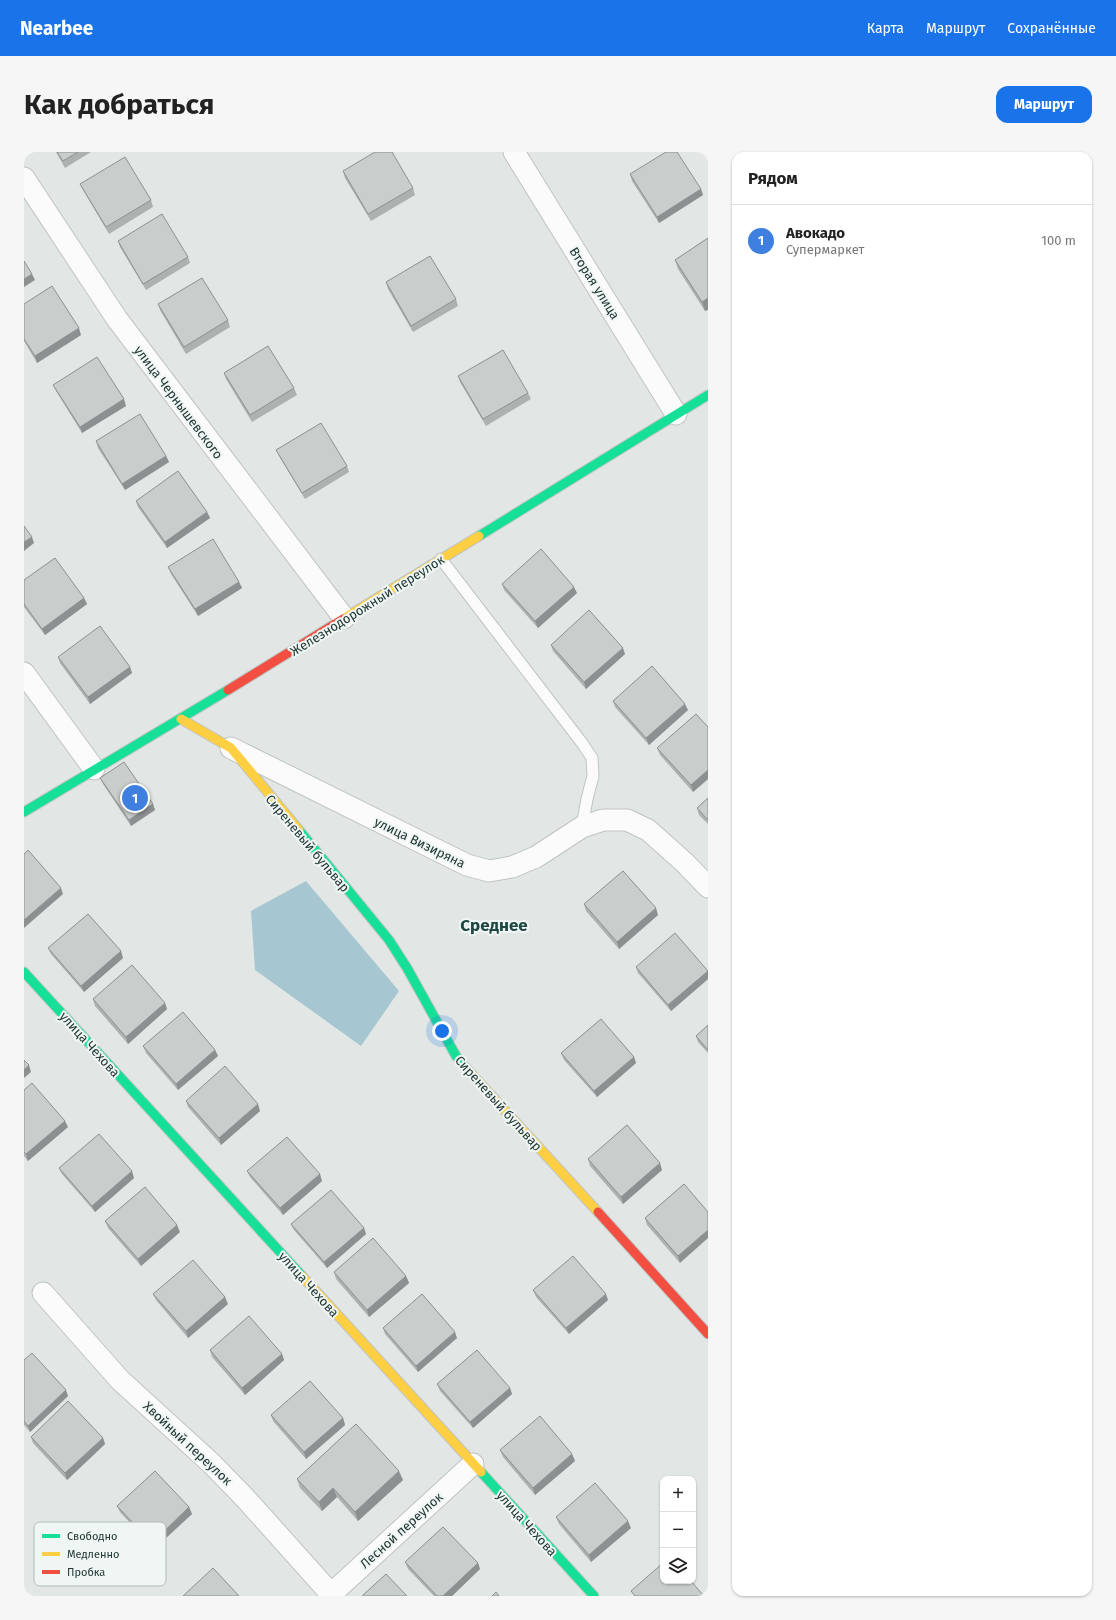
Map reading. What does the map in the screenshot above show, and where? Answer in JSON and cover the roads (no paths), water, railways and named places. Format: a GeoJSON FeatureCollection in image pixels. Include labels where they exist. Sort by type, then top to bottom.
{"type":"FeatureCollection","features":[{"type":"Feature","properties":{"kind":"street","name":"Вторая улица"},"geometry":{"type":"LineString","coordinates":[[514,152],[676,414]]}},
{"type":"Feature","properties":{"kind":"street","name":"улица Чернышевского"},"geometry":{"type":"LineString","coordinates":[[24,178],[117,319],[344,618]]}},
{"type":"Feature","properties":{"kind":"street","name":"Железнодорожный переулок"},"geometry":{"type":"LineString","coordinates":[[24,812],[181,718],[708,395]]}},
{"type":"Feature","properties":{"kind":"street"},"geometry":{"type":"LineString","coordinates":[[24,673],[94,769]]}},
{"type":"Feature","properties":{"kind":"street","name":"Сиреневый бульвар"},"geometry":{"type":"LineString","coordinates":[[181,718],[231,748],[389,940],[406,963],[437,1025],[456,1056],[708,1334]]}},
{"type":"Feature","properties":{"kind":"street","name":"улица Визиряна"},"geometry":{"type":"LineString","coordinates":[[231,748],[468,866],[489,871],[512,867],[536,857],[582,827],[603,820],[627,820],[648,830],[685,863],[708,887]]}},
{"type":"Feature","properties":{"kind":"street","name":"улица Чехова"},"geometry":{"type":"LineString","coordinates":[[24,972],[594,1596]]}},
{"type":"Feature","properties":{"kind":"street","name":"Хвойный переулок"},"geometry":{"type":"LineString","coordinates":[[43,1293],[120,1380],[212,1464],[246,1499],[330,1595]]}},
{"type":"Feature","properties":{"kind":"street","name":"Лесной переулок"},"geometry":{"type":"LineString","coordinates":[[330,1595],[473,1464]]}},
{"type":"Feature","properties":{"kind":"lane"},"geometry":{"type":"LineString","coordinates":[[441,559],[582,742],[592,758],[594,776],[587,799],[582,827]]}},
{"type":"Feature","properties":{"kind":"water"},"geometry":{"type":"Polygon","coordinates":[[[306,881],[399,991],[361,1046],[255,970],[251,911],[306,881]]]}},
{"type":"Feature","properties":{"kind":"place","name":"Авокадо"},"geometry":{"type":"Point","coordinates":[135,798]}},
{"type":"Feature","properties":{"kind":"district","name":"Среднее"},"geometry":{"type":"Point","coordinates":[494,925]}}]}
